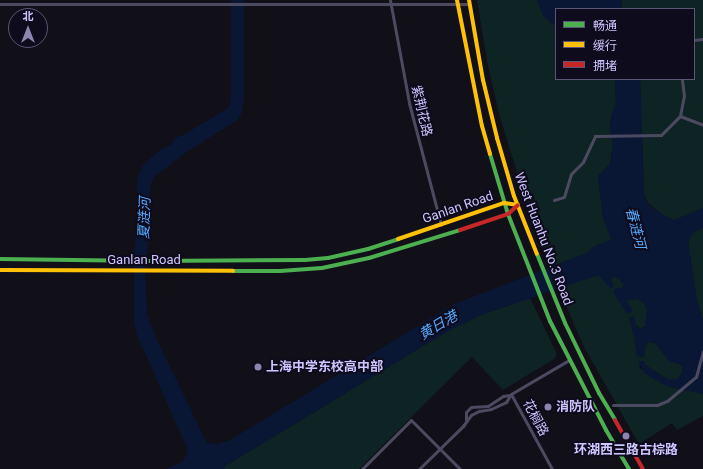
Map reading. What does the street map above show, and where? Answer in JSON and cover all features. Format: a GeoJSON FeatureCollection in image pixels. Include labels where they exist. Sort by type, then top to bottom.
{"type":"FeatureCollection","features":[{"type":"Feature","properties":{"kind":"main road","name":"West Huanhu No.3 Road"},"geometry":{"type":"LineString","coordinates":[[457,2],[482,126],[508,214],[530,273],[569,360],[606,430],[629,469]]}},
{"type":"Feature","properties":{"kind":"main road","name":"West Huanhu No.3 Road"},"geometry":{"type":"LineString","coordinates":[[469,2],[485,87],[497,138],[518,205],[551,292],[599,393],[644,469]]}},
{"type":"Feature","properties":{"kind":"main road","name":"Ganlan Road"},"geometry":{"type":"LineString","coordinates":[[0,259],[280,261],[328,258],[368,249],[504,203],[518,205]]}},
{"type":"Feature","properties":{"kind":"main road","name":"Ganlan Road"},"geometry":{"type":"LineString","coordinates":[[0,270],[280,271],[322,268],[369,258],[508,214],[518,205]]}},
{"type":"Feature","properties":{"kind":"street","name":"紫荆花路"},"geometry":{"type":"LineString","coordinates":[[390,0],[409,103],[441,225]]}},
{"type":"Feature","properties":{"kind":"street"},"geometry":{"type":"LineString","coordinates":[[0,4],[390,4],[469,2]]}},
{"type":"Feature","properties":{"kind":"street"},"geometry":{"type":"LineString","coordinates":[[554,200],[564,197],[571,174],[583,162],[595,136],[654,137],[661,135],[680,116],[684,96],[682,80]]}},
{"type":"Feature","properties":{"kind":"street"},"geometry":{"type":"LineString","coordinates":[[680,116],[703,125]]}},
{"type":"Feature","properties":{"kind":"street"},"geometry":{"type":"LineString","coordinates":[[613,405],[657,405],[670,399],[696,377],[703,351]]}},
{"type":"Feature","properties":{"kind":"street","name":"花榈路"},"geometry":{"type":"LineString","coordinates":[[552,469],[511,394],[569,360]]}},
{"type":"Feature","properties":{"kind":"street"},"geometry":{"type":"LineString","coordinates":[[466,420],[466,412],[471,407],[488,406],[503,396],[511,394]]}},
{"type":"Feature","properties":{"kind":"street"},"geometry":{"type":"LineString","coordinates":[[419,469],[463,426],[466,420],[475,412],[491,409],[506,402],[511,394]]}},
{"type":"Feature","properties":{"kind":"street"},"geometry":{"type":"LineString","coordinates":[[362,469],[411,420],[460,469]]}},
{"type":"Feature","properties":{"kind":"green space"},"geometry":{"type":"Polygon","coordinates":[[[477,0],[537,0],[551,23],[555,25],[555,80],[615,80],[616,105],[610,124],[613,145],[610,164],[598,176],[603,217],[612,240],[595,246],[587,253],[550,267],[520,182],[499,114],[487,61],[477,0]]]}},
{"type":"Feature","properties":{"kind":"green space"},"geometry":{"type":"Polygon","coordinates":[[[621,0],[703,0],[703,208],[682,218],[674,220],[661,214],[647,202],[644,193],[640,80],[695,80],[695,8],[622,8],[621,0]]]}},
{"type":"Feature","properties":{"kind":"green space"},"geometry":{"type":"Polygon","coordinates":[[[703,228],[703,321],[697,301],[688,242],[692,233],[703,228]]]}},
{"type":"Feature","properties":{"kind":"green space"},"geometry":{"type":"Polygon","coordinates":[[[598,275],[610,280],[613,276],[619,279],[624,285],[622,289],[627,303],[626,300],[637,299],[644,303],[647,311],[645,326],[640,329],[629,319],[634,335],[637,356],[644,357],[647,342],[655,343],[667,358],[683,366],[682,373],[677,379],[667,379],[639,361],[640,368],[667,386],[703,394],[703,416],[677,430],[672,423],[639,444],[584,347],[558,287],[598,275]]]}},
{"type":"Feature","properties":{"kind":"green space"},"geometry":{"type":"Polygon","coordinates":[[[530,298],[556,352],[556,356],[554,359],[503,390],[472,357],[359,469],[224,469],[225,466],[448,331],[481,315],[530,298]]]}},
{"type":"Feature","properties":{"kind":"water"},"geometry":{"type":"Polygon","coordinates":[[[231,0],[244,0],[244,100],[241,115],[237,120],[184,154],[154,177],[150,187],[150,232],[145,266],[147,314],[157,340],[207,443],[217,444],[230,440],[454,304],[587,253],[595,246],[611,240],[603,217],[598,176],[610,164],[613,145],[610,124],[616,105],[615,80],[640,80],[644,193],[646,202],[653,209],[674,220],[703,208],[703,228],[692,233],[688,242],[697,301],[703,321],[703,394],[667,386],[645,374],[638,361],[644,361],[645,364],[655,372],[667,379],[677,379],[682,373],[683,366],[679,363],[670,362],[655,343],[647,342],[644,357],[637,356],[634,335],[629,318],[634,316],[636,327],[640,329],[645,327],[647,311],[644,303],[637,299],[626,300],[633,311],[627,314],[613,292],[616,288],[622,288],[624,285],[619,279],[613,276],[611,280],[614,286],[611,289],[598,275],[481,315],[448,331],[225,466],[224,469],[166,469],[182,462],[187,454],[186,446],[137,335],[134,321],[134,255],[137,227],[137,179],[143,165],[161,149],[171,145],[175,138],[185,134],[228,108],[231,100],[231,0]]]}},
{"type":"Feature","properties":{"kind":"water"},"geometry":{"type":"Polygon","coordinates":[[[537,0],[621,0],[622,8],[555,8],[555,24],[543,16],[537,0]]]}},
{"type":"Feature","properties":{"kind":"traffic: fast"},"geometry":{"type":"LineString","coordinates":[[490,154],[508,214],[550,321],[606,430],[629,469]]}},
{"type":"Feature","properties":{"kind":"traffic: fast"},"geometry":{"type":"LineString","coordinates":[[233,271],[280,271],[322,268],[369,258],[460,230]]}},
{"type":"Feature","properties":{"kind":"traffic: fast"},"geometry":{"type":"LineString","coordinates":[[0,259],[147,261],[305,260],[328,258],[368,249],[398,239]]}},
{"type":"Feature","properties":{"kind":"traffic: fast"},"geometry":{"type":"LineString","coordinates":[[537,254],[565,323],[599,393],[615,420]]}},
{"type":"Feature","properties":{"kind":"traffic: slow"},"geometry":{"type":"LineString","coordinates":[[457,0],[482,126],[490,154]]}},
{"type":"Feature","properties":{"kind":"traffic: slow"},"geometry":{"type":"LineString","coordinates":[[469,0],[483,80],[497,138],[514,196],[537,254]]}},
{"type":"Feature","properties":{"kind":"traffic: slow"},"geometry":{"type":"LineString","coordinates":[[398,239],[504,203],[518,205]]}},
{"type":"Feature","properties":{"kind":"traffic: slow"},"geometry":{"type":"LineString","coordinates":[[0,270],[233,271]]}},
{"type":"Feature","properties":{"kind":"traffic: jam"},"geometry":{"type":"LineString","coordinates":[[460,230],[508,214],[518,205]]}},
{"type":"Feature","properties":{"kind":"traffic: jam"},"geometry":{"type":"LineString","coordinates":[[615,420],[643,469]]}},
{"type":"Feature","properties":{"kind":"place","name":"上海中学东校高中部"},"geometry":{"type":"Point","coordinates":[258,367]}},
{"type":"Feature","properties":{"kind":"place","name":"消防队"},"geometry":{"type":"Point","coordinates":[548,407]}},
{"type":"Feature","properties":{"kind":"place","name":"环湖西三路古棕路"},"geometry":{"type":"Point","coordinates":[626,436]}},
{"type":"Feature","properties":{"kind":"water label","name":"夏涟河"},"geometry":{"type":"Point","coordinates":[144,218]}},
{"type":"Feature","properties":{"kind":"water label","name":"春涟河"},"geometry":{"type":"Point","coordinates":[636,228]}},
{"type":"Feature","properties":{"kind":"water label","name":"黄日港"},"geometry":{"type":"Point","coordinates":[438,325]}}]}
